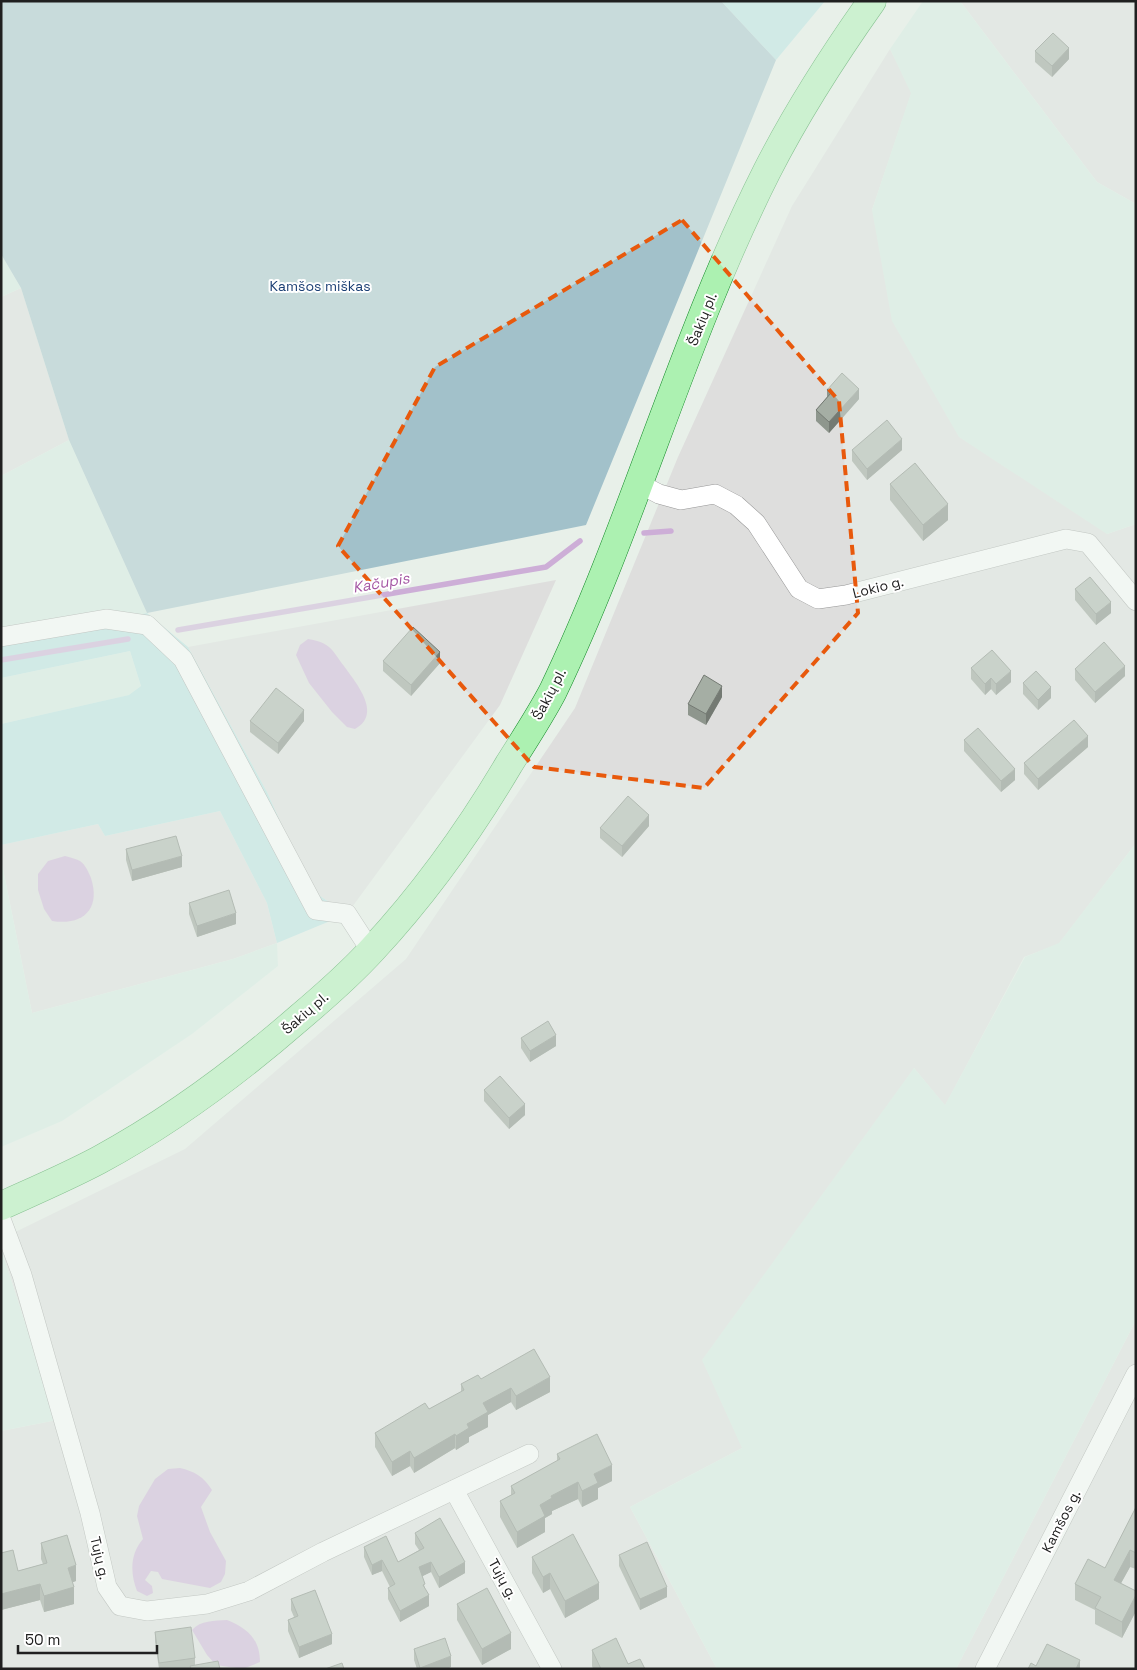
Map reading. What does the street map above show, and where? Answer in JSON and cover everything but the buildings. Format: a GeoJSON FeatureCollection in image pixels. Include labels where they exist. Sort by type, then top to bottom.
{"type":"FeatureCollection","features":[{"type":"Feature","properties":{"kind":"main road","name":"Šakių pl."},"geometry":{"type":"LineString","coordinates":[[1,1206],[97,1161],[150,1130],[204,1095],[269,1045],[336,986],[371,951],[408,909],[448,857],[489,798],[551,695],[587,614],[733,244],[766,172],[828,64],[872,1]]}},
{"type":"Feature","properties":{"kind":"street","name":"Lokio g."},"geometry":{"type":"LineString","coordinates":[[638,483],[659,494],[681,500],[715,494],[736,505],[756,523],[799,589],[818,598],[846,595],[1066,539],[1088,543],[1136,601]]}},
{"type":"Feature","properties":{"kind":"street"},"geometry":{"type":"LineString","coordinates":[[1,637],[106,618],[147,626],[183,659],[316,910],[347,914],[371,951]]}},
{"type":"Feature","properties":{"kind":"street","name":"Tujų g."},"geometry":{"type":"LineString","coordinates":[[1,1219],[22,1275],[90,1513],[107,1587],[120,1606],[147,1611],[207,1604],[249,1591],[323,1552],[528,1454]]}},
{"type":"Feature","properties":{"kind":"street","name":"Kamšos g."},"geometry":{"type":"LineString","coordinates":[[985,1669],[1136,1374]]}},
{"type":"Feature","properties":{"kind":"street","name":"Tujų g."},"geometry":{"type":"LineString","coordinates":[[454,1490],[552,1669]]}},
{"type":"Feature","properties":{"kind":"highlighted area"},"geometry":{"type":"Polygon","coordinates":[[[682,220],[839,401],[858,613],[704,788],[534,767],[338,546],[435,367],[682,220]]]}},
{"type":"Feature","properties":{"kind":"shaded area"},"geometry":{"type":"Polygon","coordinates":[[[721,1],[825,1],[776,60],[721,1]]]}},
{"type":"Feature","properties":{"kind":"shaded area"},"geometry":{"type":"Polygon","coordinates":[[[960,1],[1136,1],[1136,204],[1097,182],[960,1]]]}},
{"type":"Feature","properties":{"kind":"shaded area"},"geometry":{"type":"Polygon","coordinates":[[[890,49],[912,92],[872,210],[1107,534],[1136,524],[1136,843],[1059,944],[1024,957],[945,1106],[914,1068],[742,1448],[630,1507],[717,1669],[1,1669],[1,1431],[57,1420],[1,1249],[1,1239],[185,1149],[406,959],[575,708],[678,457],[792,206],[890,49]]]}},
{"type":"Feature","properties":{"kind":"shaded area"},"geometry":{"type":"Polygon","coordinates":[[[21,288],[69,440],[1,476],[1,297],[21,288]]]}},
{"type":"Feature","properties":{"kind":"shaded area"},"geometry":{"type":"Polygon","coordinates":[[[556,580],[500,705],[347,914],[311,890],[267,792],[188,647],[556,580]]]}},
{"type":"Feature","properties":{"kind":"shaded area"},"geometry":{"type":"Polygon","coordinates":[[[147,613],[188,647],[267,792],[311,890],[347,914],[277,943],[267,903],[220,811],[105,836],[98,824],[1,845],[1,724],[129,695],[141,686],[130,651],[1,678],[1,642],[147,613]]]}},
{"type":"Feature","properties":{"kind":"shaded area"},"geometry":{"type":"Polygon","coordinates":[[[308,639],[327,645],[360,689],[367,707],[367,715],[363,723],[355,729],[347,727],[332,712],[309,683],[296,655],[300,645],[308,639]]]}},
{"type":"Feature","properties":{"kind":"shaded area"},"geometry":{"type":"Polygon","coordinates":[[[220,811],[267,903],[277,943],[233,959],[32,1013],[1,859],[1,845],[98,824],[105,836],[220,811]]]}},
{"type":"Feature","properties":{"kind":"shaded area"},"geometry":{"type":"Polygon","coordinates":[[[65,856],[80,861],[85,866],[91,878],[93,898],[91,907],[81,918],[73,921],[52,921],[44,909],[38,890],[38,874],[48,861],[65,856]]]}},
{"type":"Feature","properties":{"kind":"shaded area"},"geometry":{"type":"Polygon","coordinates":[[[1136,1320],[1136,1669],[956,1669],[1136,1320]]]}},
{"type":"Feature","properties":{"kind":"shaded area"},"geometry":{"type":"Polygon","coordinates":[[[180,1468],[198,1475],[206,1481],[212,1490],[201,1507],[210,1532],[226,1561],[225,1574],[221,1582],[210,1588],[162,1579],[158,1572],[151,1571],[145,1580],[152,1586],[153,1593],[147,1596],[137,1591],[132,1571],[136,1551],[143,1539],[137,1516],[139,1506],[155,1479],[168,1469],[180,1468]]]}},
{"type":"Feature","properties":{"kind":"shaded area"},"geometry":{"type":"Polygon","coordinates":[[[227,1620],[251,1635],[258,1647],[260,1662],[243,1669],[216,1665],[207,1655],[192,1630],[199,1624],[227,1620]]]}},
{"type":"Feature","properties":{"kind":"green space","name":"Kamšos miškas"},"geometry":{"type":"Polygon","coordinates":[[[1,1],[721,1],[776,60],[586,525],[147,613],[69,440],[21,288],[1,254],[1,1]]]}},
{"type":"Feature","properties":{"kind":"green space"},"geometry":{"type":"Polygon","coordinates":[[[923,1],[960,1],[1097,182],[1136,204],[1136,524],[1107,534],[959,437],[892,321],[872,210],[911,93],[890,49],[923,1]]]}},
{"type":"Feature","properties":{"kind":"green space"},"geometry":{"type":"Polygon","coordinates":[[[1,254],[21,288],[1,297],[1,254]]]}},
{"type":"Feature","properties":{"kind":"green space"},"geometry":{"type":"Polygon","coordinates":[[[69,440],[147,613],[1,642],[1,476],[69,440]]]}},
{"type":"Feature","properties":{"kind":"green space"},"geometry":{"type":"Polygon","coordinates":[[[130,651],[141,686],[130,695],[1,724],[1,678],[130,651]]]}},
{"type":"Feature","properties":{"kind":"green space"},"geometry":{"type":"Polygon","coordinates":[[[1136,843],[1136,1320],[956,1669],[717,1669],[630,1507],[742,1448],[702,1360],[914,1068],[945,1105],[1025,957],[1059,943],[1136,843]]]}},
{"type":"Feature","properties":{"kind":"green space"},"geometry":{"type":"Polygon","coordinates":[[[1,859],[32,1013],[233,959],[277,943],[278,966],[192,1034],[62,1121],[1,1147],[1,859]]]}},
{"type":"Feature","properties":{"kind":"green space"},"geometry":{"type":"Polygon","coordinates":[[[1,1249],[57,1420],[1,1431],[1,1249]]]}},
{"type":"Feature","properties":{"kind":"waterway","name":"Kačupis"},"geometry":{"type":"LineString","coordinates":[[644,533],[671,531]]}},
{"type":"Feature","properties":{"kind":"waterway","name":"Kačupis"},"geometry":{"type":"LineString","coordinates":[[178,630],[546,567],[580,541]]}},
{"type":"Feature","properties":{"kind":"waterway","name":"Kačupis"},"geometry":{"type":"LineString","coordinates":[[1,660],[128,639]]}}]}
